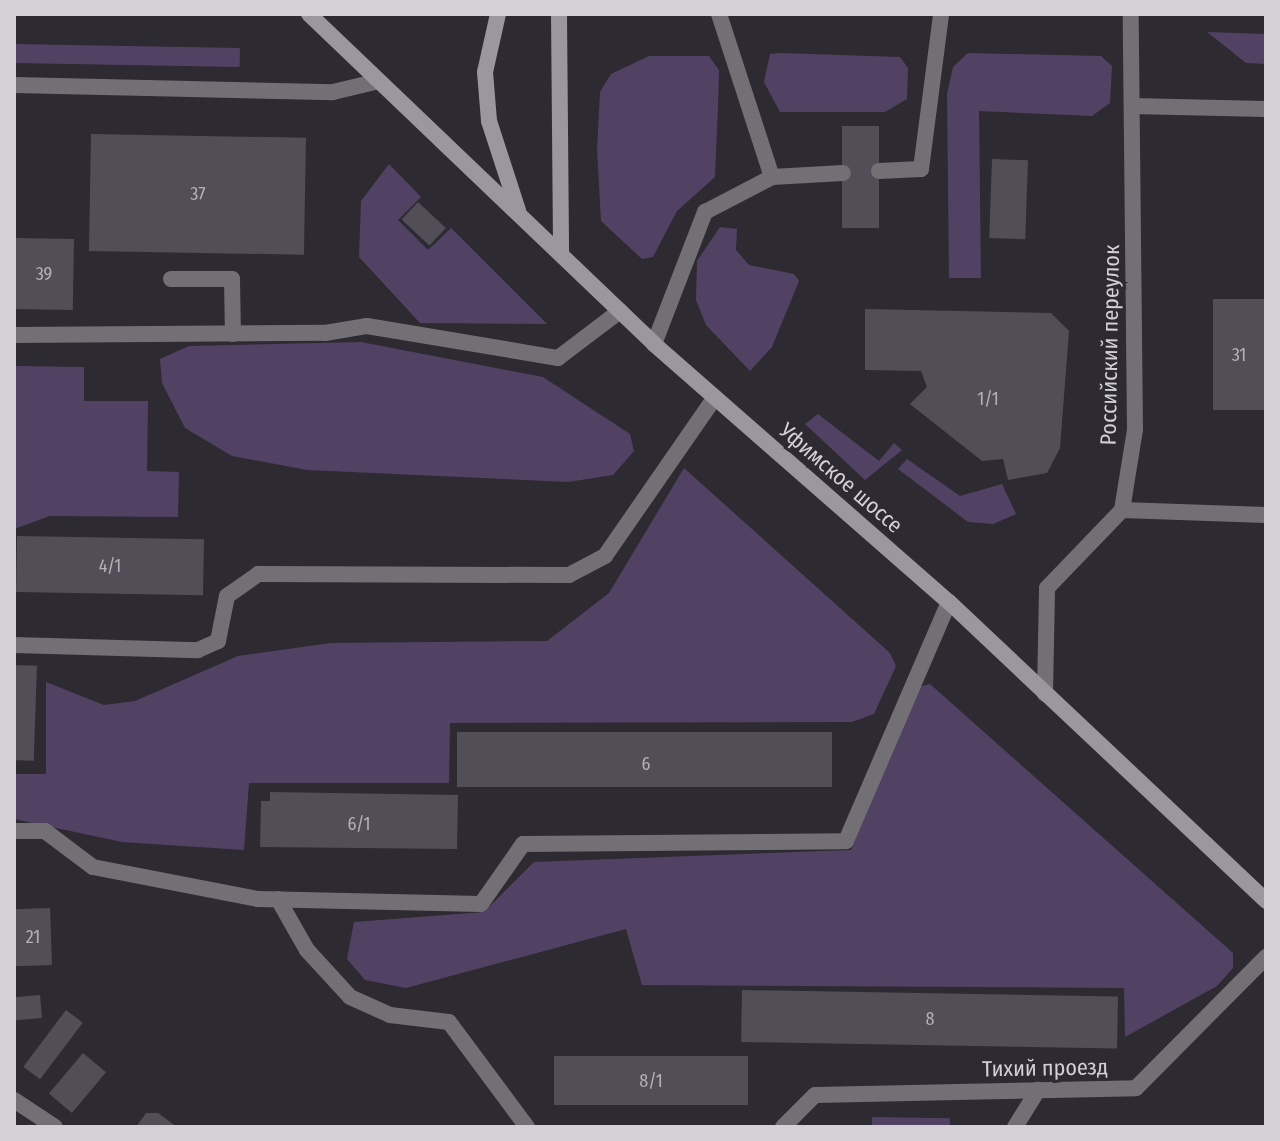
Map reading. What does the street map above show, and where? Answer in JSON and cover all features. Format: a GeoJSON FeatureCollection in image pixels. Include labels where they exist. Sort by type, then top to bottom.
{"type":"FeatureCollection","features":[{"type":"Feature","properties":{"kind":"main road","name":"Уфимское шоссе"},"geometry":{"type":"LineString","coordinates":[[309,14],[375,82],[561,252],[654,344],[949,602],[1266,901]]}},
{"type":"Feature","properties":{"kind":"main road"},"geometry":{"type":"LineString","coordinates":[[498,14],[485,72],[489,121],[518,213]]}},
{"type":"Feature","properties":{"kind":"main road"},"geometry":{"type":"LineString","coordinates":[[559,14],[561,252]]}},
{"type":"Feature","properties":{"kind":"street"},"geometry":{"type":"LineString","coordinates":[[719,14],[772,177]]}},
{"type":"Feature","properties":{"kind":"street"},"geometry":{"type":"LineString","coordinates":[[879,171],[921,169],[941,14]]}},
{"type":"Feature","properties":{"kind":"street","name":"Российский переулок"},"geometry":{"type":"LineString","coordinates":[[1122,510],[1135,430],[1131,14]]}},
{"type":"Feature","properties":{"kind":"street"},"geometry":{"type":"LineString","coordinates":[[14,85],[333,92],[375,82]]}},
{"type":"Feature","properties":{"kind":"street"},"geometry":{"type":"LineString","coordinates":[[1132,106],[1266,109]]}},
{"type":"Feature","properties":{"kind":"street"},"geometry":{"type":"LineString","coordinates":[[654,344],[705,212],[772,177],[843,173]]}},
{"type":"Feature","properties":{"kind":"street"},"geometry":{"type":"LineString","coordinates":[[171,279],[232,279],[233,334]]}},
{"type":"Feature","properties":{"kind":"street"},"geometry":{"type":"LineString","coordinates":[[14,335],[233,334],[367,326],[558,358],[620,311]]}},
{"type":"Feature","properties":{"kind":"street"},"geometry":{"type":"LineString","coordinates":[[14,645],[198,650],[218,641],[227,596],[258,574],[569,575],[605,556],[715,397]]}},
{"type":"Feature","properties":{"kind":"street"},"geometry":{"type":"LineString","coordinates":[[1045,694],[1047,588],[1122,510],[1266,515]]}},
{"type":"Feature","properties":{"kind":"street"},"geometry":{"type":"LineString","coordinates":[[14,831],[45,831],[93,867],[278,899],[481,904],[523,844],[846,841],[949,602]]}},
{"type":"Feature","properties":{"kind":"street"},"geometry":{"type":"LineString","coordinates":[[278,899],[307,950],[350,997],[390,1015],[449,1022],[527,1127]]}},
{"type":"Feature","properties":{"kind":"street","name":"Тихий проезд"},"geometry":{"type":"LineString","coordinates":[[783,1127],[815,1095],[1136,1088],[1266,957]]}},
{"type":"Feature","properties":{"kind":"street"},"geometry":{"type":"LineString","coordinates":[[1015,1127],[1038,1090]]}},
{"type":"Feature","properties":{"kind":"street"},"geometry":{"type":"LineString","coordinates":[[14,1100],[55,1127]]}},
{"type":"Feature","properties":{"kind":"shaded area"},"geometry":{"type":"Polygon","coordinates":[[[1207,32],[1266,34],[1266,64],[1246,63],[1207,32]]]}},
{"type":"Feature","properties":{"kind":"shaded area"},"geometry":{"type":"Polygon","coordinates":[[[14,44],[240,48],[240,67],[14,63],[14,44]]]}},
{"type":"Feature","properties":{"kind":"shaded area"},"geometry":{"type":"Polygon","coordinates":[[[968,53],[1101,56],[1112,66],[1110,103],[1092,116],[979,111],[981,278],[949,278],[947,94],[953,67],[968,53]]]}},
{"type":"Feature","properties":{"kind":"shaded area"},"geometry":{"type":"Polygon","coordinates":[[[770,54],[900,57],[908,68],[907,99],[885,112],[780,112],[764,82],[770,54]]]}},
{"type":"Feature","properties":{"kind":"shaded area"},"geometry":{"type":"Polygon","coordinates":[[[649,56],[709,56],[719,70],[718,105],[715,177],[677,211],[653,257],[642,259],[601,221],[597,149],[600,92],[611,74],[649,56]]]}},
{"type":"Feature","properties":{"kind":"shaded area"},"geometry":{"type":"Polygon","coordinates":[[[389,164],[421,197],[398,220],[428,250],[451,228],[547,324],[420,323],[359,257],[361,201],[389,164]]]}},
{"type":"Feature","properties":{"kind":"shaded area"},"geometry":{"type":"Polygon","coordinates":[[[720,227],[737,229],[736,250],[749,265],[794,274],[799,281],[772,347],[750,371],[706,325],[696,300],[697,261],[720,227]]]}},
{"type":"Feature","properties":{"kind":"shaded area"},"geometry":{"type":"Polygon","coordinates":[[[361,342],[543,377],[630,434],[634,451],[613,475],[568,482],[307,470],[232,456],[185,428],[162,383],[160,359],[189,346],[361,342]]]}},
{"type":"Feature","properties":{"kind":"shaded area"},"geometry":{"type":"Polygon","coordinates":[[[14,366],[84,367],[84,401],[148,401],[147,471],[179,472],[178,517],[50,516],[14,529],[14,366]]]}},
{"type":"Feature","properties":{"kind":"shaded area"},"geometry":{"type":"Polygon","coordinates":[[[818,414],[879,461],[894,443],[902,450],[865,480],[805,424],[818,414]]]}},
{"type":"Feature","properties":{"kind":"shaded area"},"geometry":{"type":"Polygon","coordinates":[[[907,459],[960,496],[1002,484],[1016,514],[993,524],[968,522],[898,469],[907,459]]]}},
{"type":"Feature","properties":{"kind":"shaded area"},"geometry":{"type":"Polygon","coordinates":[[[684,468],[890,653],[896,666],[874,714],[852,722],[450,723],[449,783],[249,783],[244,850],[122,842],[14,819],[14,774],[46,774],[46,682],[104,705],[135,701],[238,656],[331,643],[547,641],[609,593],[684,468]]]}},
{"type":"Feature","properties":{"kind":"shaded area"},"geometry":{"type":"Polygon","coordinates":[[[930,684],[1233,953],[1233,968],[1217,986],[1125,1037],[1124,988],[642,985],[626,929],[406,988],[365,980],[347,959],[354,922],[484,912],[534,862],[851,850],[919,687],[930,684]]]}},
{"type":"Feature","properties":{"kind":"shaded area"},"geometry":{"type":"Polygon","coordinates":[[[872,1117],[950,1118],[950,1127],[872,1127],[872,1117]]]}},
{"type":"Feature","properties":{"kind":"building"},"geometry":{"type":"Polygon","coordinates":[[[842,126],[879,126],[879,228],[842,228],[842,126]]]}},
{"type":"Feature","properties":{"kind":"building"},"geometry":{"type":"Polygon","coordinates":[[[91,134],[306,138],[304,255],[89,251],[91,134]]]}},
{"type":"Feature","properties":{"kind":"building"},"geometry":{"type":"Polygon","coordinates":[[[992,159],[1028,160],[1025,239],[989,238],[992,159]]]}},
{"type":"Feature","properties":{"kind":"building"},"geometry":{"type":"Polygon","coordinates":[[[418,202],[446,228],[429,245],[402,220],[418,202]]]}},
{"type":"Feature","properties":{"kind":"building"},"geometry":{"type":"Polygon","coordinates":[[[14,238],[74,239],[73,310],[14,309],[14,238]]]}},
{"type":"Feature","properties":{"kind":"building"},"geometry":{"type":"Polygon","coordinates":[[[1213,299],[1266,299],[1266,410],[1213,410],[1213,299]]]}},
{"type":"Feature","properties":{"kind":"building"},"geometry":{"type":"Polygon","coordinates":[[[865,309],[1051,313],[1069,331],[1060,448],[1047,473],[1008,480],[1003,459],[982,461],[910,404],[927,387],[921,371],[865,370],[865,309]]]}},
{"type":"Feature","properties":{"kind":"building"},"geometry":{"type":"Polygon","coordinates":[[[17,536],[204,539],[203,595],[16,592],[17,536]]]}},
{"type":"Feature","properties":{"kind":"building"},"geometry":{"type":"Polygon","coordinates":[[[14,665],[37,666],[34,761],[14,760],[14,665]]]}},
{"type":"Feature","properties":{"kind":"building"},"geometry":{"type":"Polygon","coordinates":[[[457,732],[832,732],[832,787],[457,787],[457,732]]]}},
{"type":"Feature","properties":{"kind":"building"},"geometry":{"type":"Polygon","coordinates":[[[270,792],[458,795],[457,849],[260,847],[261,801],[270,801],[270,792]]]}},
{"type":"Feature","properties":{"kind":"building"},"geometry":{"type":"Polygon","coordinates":[[[50,908],[52,965],[16,966],[14,909],[50,908]]]}},
{"type":"Feature","properties":{"kind":"building"},"geometry":{"type":"Polygon","coordinates":[[[742,990],[1118,997],[1117,1049],[741,1042],[742,990]]]}},
{"type":"Feature","properties":{"kind":"building"},"geometry":{"type":"Polygon","coordinates":[[[40,995],[42,1018],[16,1020],[14,997],[40,995]]]}},
{"type":"Feature","properties":{"kind":"building"},"geometry":{"type":"Polygon","coordinates":[[[66,1010],[83,1023],[40,1079],[23,1067],[66,1010]]]}},
{"type":"Feature","properties":{"kind":"building"},"geometry":{"type":"Polygon","coordinates":[[[83,1053],[106,1072],[72,1113],[49,1094],[83,1053]]]}},
{"type":"Feature","properties":{"kind":"building"},"geometry":{"type":"Polygon","coordinates":[[[554,1056],[748,1056],[748,1105],[554,1105],[554,1056]]]}},
{"type":"Feature","properties":{"kind":"building"},"geometry":{"type":"Polygon","coordinates":[[[146,1113],[158,1113],[177,1127],[136,1127],[146,1113]]]}}]}
